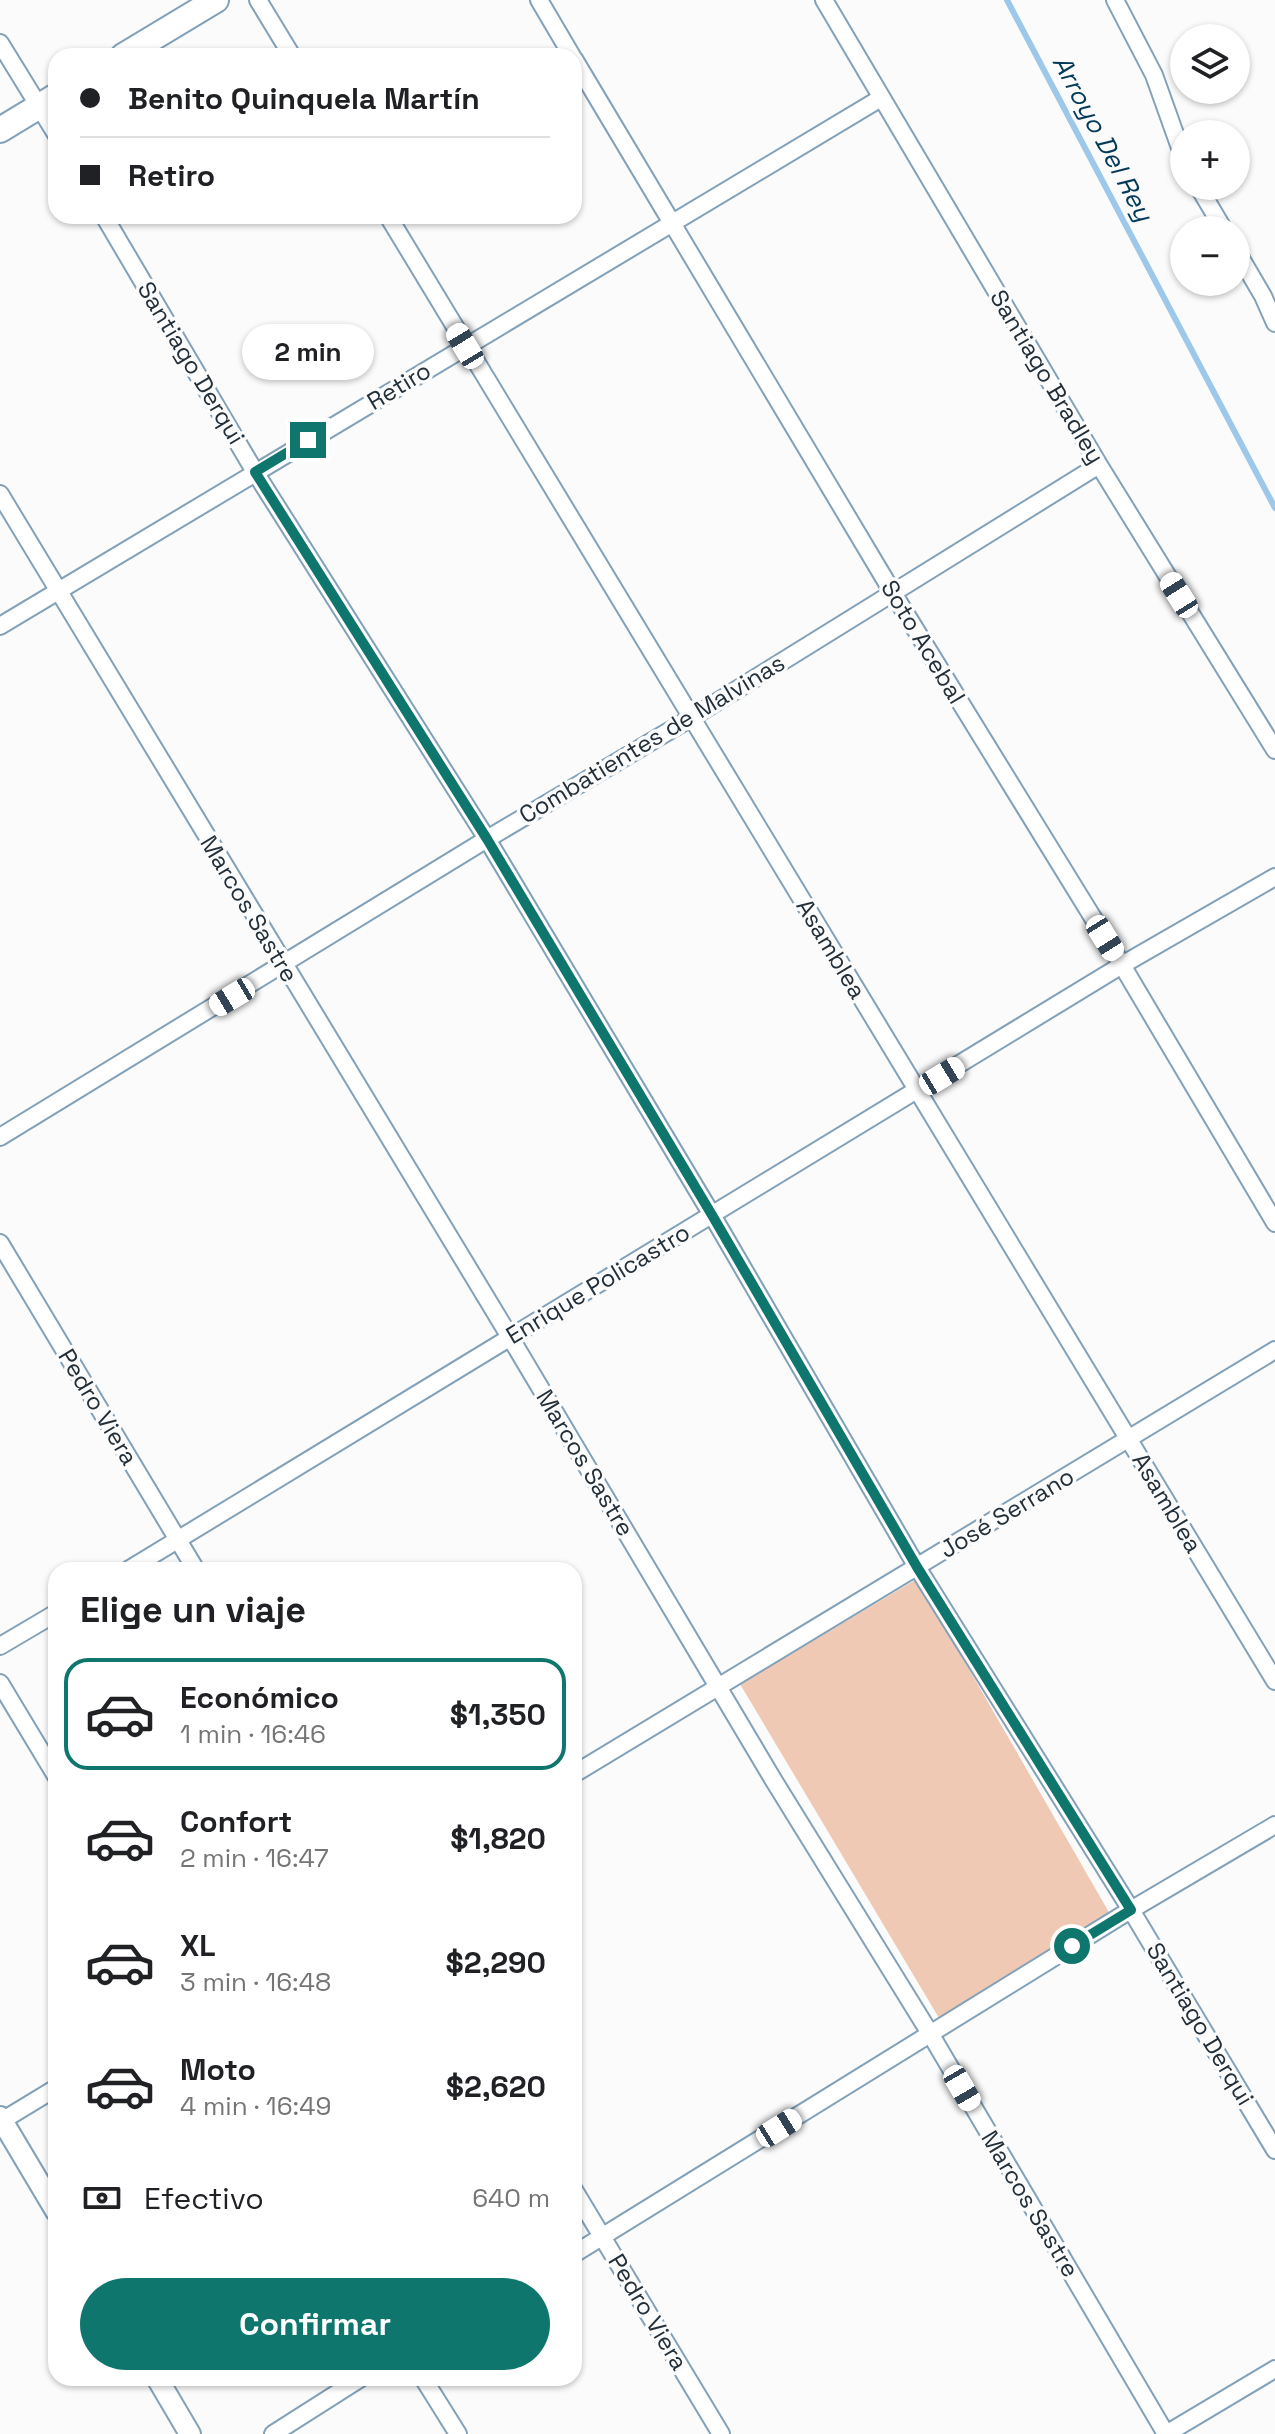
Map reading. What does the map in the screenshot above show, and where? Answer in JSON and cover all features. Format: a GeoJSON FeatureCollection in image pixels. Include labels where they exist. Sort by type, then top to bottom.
{"type":"FeatureCollection","features":[{"type":"Feature","properties":{"kind":"main road"},"geometry":{"type":"LineString","coordinates":[[136,48],[216,0]]}},
{"type":"Feature","properties":{"kind":"main road"},"geometry":{"type":"LineString","coordinates":[[0,130],[48,101]]}},
{"type":"Feature","properties":{"kind":"street"},"geometry":{"type":"LineString","coordinates":[[258,0],[287,48]]}},
{"type":"Feature","properties":{"kind":"street","name":"Soto Acebal"},"geometry":{"type":"LineString","coordinates":[[539,0],[568,48]]}},
{"type":"Feature","properties":{"kind":"street","name":"Santiago Bradley"},"geometry":{"type":"LineString","coordinates":[[824,0],[1099,465],[1275,750]]}},
{"type":"Feature","properties":{"kind":"street"},"geometry":{"type":"LineString","coordinates":[[1115,0],[1154,75],[1170,120]]}},
{"type":"Feature","properties":{"kind":"street"},"geometry":{"type":"LineString","coordinates":[[0,43],[48,101]]}},
{"type":"Feature","properties":{"kind":"street","name":"Soto Acebal"},"geometry":{"type":"LineString","coordinates":[[582,72],[1275,1223]]}},
{"type":"Feature","properties":{"kind":"street","name":"Retiro"},"geometry":{"type":"LineString","coordinates":[[0,626],[881,98]]}},
{"type":"Feature","properties":{"kind":"street","name":"Santiago Derqui"},"geometry":{"type":"LineString","coordinates":[[109,224],[255,472],[487,839],[712,1215],[917,1567],[1131,1910],[1275,2150]]}},
{"type":"Feature","properties":{"kind":"street","name":"Asamblea"},"geometry":{"type":"LineString","coordinates":[[393,224],[1275,1681]]}},
{"type":"Feature","properties":{"kind":"street"},"geometry":{"type":"LineString","coordinates":[[1250,270],[1269,297],[1275,323]]}},
{"type":"Feature","properties":{"kind":"street","name":"Combatientes de Malvinas"},"geometry":{"type":"LineString","coordinates":[[0,1137],[691,718],[1099,465]]}},
{"type":"Feature","properties":{"kind":"street","name":"Marcos Sastre"},"geometry":{"type":"LineString","coordinates":[[0,494],[931,2035],[1166,2434]]}},
{"type":"Feature","properties":{"kind":"street","name":"Enrique Policastro"},"geometry":{"type":"LineString","coordinates":[[141,1562],[1122,965],[1275,877]]}},
{"type":"Feature","properties":{"kind":"street","name":"Pedro Viera"},"geometry":{"type":"LineString","coordinates":[[0,1243],[191,1562]]}},
{"type":"Feature","properties":{"kind":"street","name":"José Serrano"},"geometry":{"type":"LineString","coordinates":[[582,1769],[1275,1350]]}},
{"type":"Feature","properties":{"kind":"street"},"geometry":{"type":"LineString","coordinates":[[0,1646],[48,1618]]}},
{"type":"Feature","properties":{"kind":"street"},"geometry":{"type":"LineString","coordinates":[[0,1683],[48,1763]]}},
{"type":"Feature","properties":{"kind":"street"},"geometry":{"type":"LineString","coordinates":[[582,2249],[1131,1910],[1275,1825]]}},
{"type":"Feature","properties":{"kind":"street"},"geometry":{"type":"LineString","coordinates":[[48,2093],[1,2120],[48,2198]]}},
{"type":"Feature","properties":{"kind":"street","name":"Pedro Viera"},"geometry":{"type":"LineString","coordinates":[[582,2203],[721,2434]]}},
{"type":"Feature","properties":{"kind":"street"},"geometry":{"type":"LineString","coordinates":[[1166,2434],[1275,2369]]}},
{"type":"Feature","properties":{"kind":"street"},"geometry":{"type":"LineString","coordinates":[[162,2386],[190,2434]]}},
{"type":"Feature","properties":{"kind":"street"},"geometry":{"type":"LineString","coordinates":[[273,2434],[348,2386]]}},
{"type":"Feature","properties":{"kind":"street"},"geometry":{"type":"LineString","coordinates":[[428,2386],[458,2434]]}},
{"type":"Feature","properties":{"kind":"shaded area"},"geometry":{"type":"Polygon","coordinates":[[[917,1579],[1110,1914],[939,2018],[740,1684],[917,1579]]]}},
{"type":"Feature","properties":{"kind":"waterway","name":"Arroyo Del Rey"},"geometry":{"type":"LineString","coordinates":[[1007,0],[1275,508]]}},
{"type":"Feature","properties":{"kind":"route"},"geometry":{"type":"LineString","coordinates":[[308,440],[255,472],[487,839],[712,1215],[917,1567],[1131,1910],[1072,1946]]}}]}
